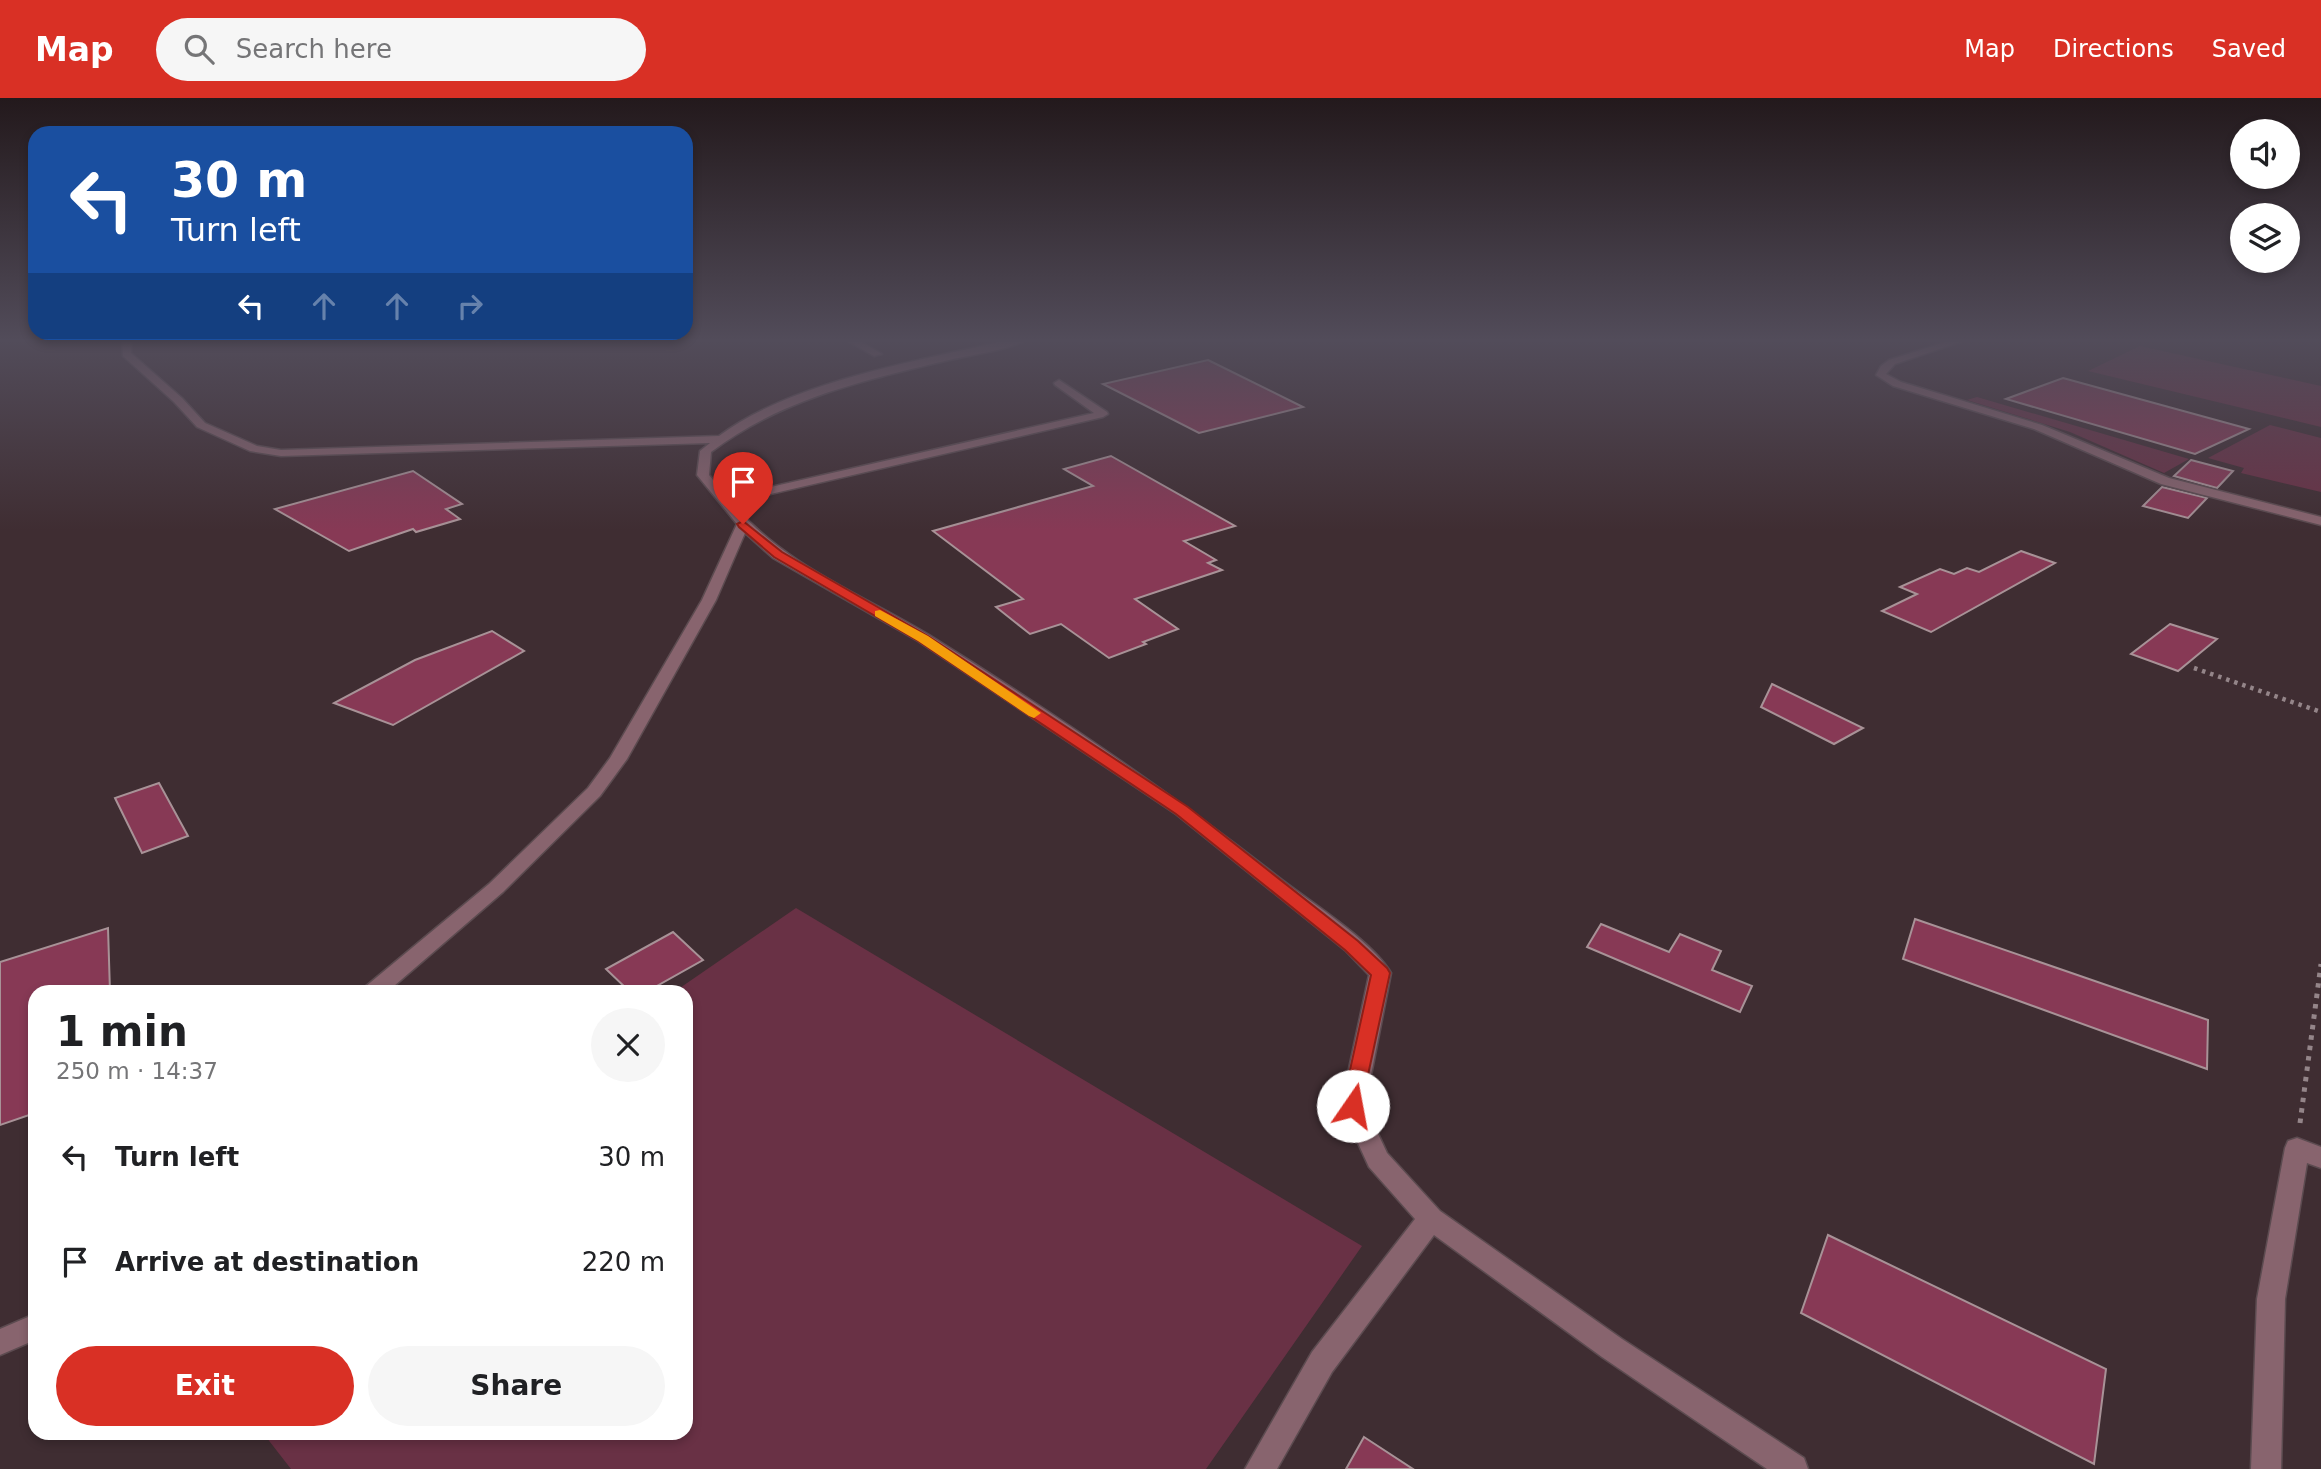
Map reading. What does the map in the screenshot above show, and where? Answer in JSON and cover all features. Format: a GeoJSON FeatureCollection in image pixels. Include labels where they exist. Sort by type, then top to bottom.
{"type":"FeatureCollection","features":[{"type":"Feature","properties":{"kind":"street"},"geometry":{"type":"LineString","coordinates":[[181,403],[201,425],[254,449],[281,453],[454,446],[600,446],[720,439]]}},
{"type":"Feature","properties":{"kind":"street"},"geometry":{"type":"LineString","coordinates":[[785,403],[732,429],[706,451],[704,475],[743,524],[778,555],[923,638],[1182,810],[1352,945],[1381,973],[1353,1106],[1378,1160],[1431,1219],[1612,1348],[1793,1469]]}},
{"type":"Feature","properties":{"kind":"street"},"geometry":{"type":"LineString","coordinates":[[724,501],[1103,414],[1087,403]]}},
{"type":"Feature","properties":{"kind":"street"},"geometry":{"type":"LineString","coordinates":[[1959,403],[2038,427],[2165,481],[2321,522]]}},
{"type":"Feature","properties":{"kind":"street"},"geometry":{"type":"LineString","coordinates":[[381,985],[496,888],[594,792],[630,739],[709,600],[743,524]]}},
{"type":"Feature","properties":{"kind":"street"},"geometry":{"type":"LineString","coordinates":[[2266,1469],[2271,1299],[2309,1153]]}},
{"type":"Feature","properties":{"kind":"street"},"geometry":{"type":"LineString","coordinates":[[1260,1469],[1322,1362],[1431,1219]]}},
{"type":"Feature","properties":{"kind":"street"},"geometry":{"type":"LineString","coordinates":[[0,1342],[28,1330]]}},
{"type":"Feature","properties":{"kind":"path"},"geometry":{"type":"LineString","coordinates":[[2194,668],[2321,712]]}},
{"type":"Feature","properties":{"kind":"path"},"geometry":{"type":"LineString","coordinates":[[2309,1153],[2321,964]]}},
{"type":"Feature","properties":{"kind":"shaded area"},"geometry":{"type":"Polygon","coordinates":[[[1977,403],[1997,403],[2189,459],[2164,473],[2070,432],[1977,403]]]}},
{"type":"Feature","properties":{"kind":"shaded area"},"geometry":{"type":"Polygon","coordinates":[[[2221,403],[2321,403],[2321,427],[2221,403]]]}},
{"type":"Feature","properties":{"kind":"shaded area"},"geometry":{"type":"Polygon","coordinates":[[[2270,425],[2321,438],[2321,492],[2241,473],[2244,468],[2208,458],[2270,425]]]}},
{"type":"Feature","properties":{"kind":"shaded area"},"geometry":{"type":"Polygon","coordinates":[[[796,908],[1362,1246],[1206,1469],[291,1469],[268,1440],[693,1440],[693,985],[684,985],[796,908]]]}},
{"type":"Feature","properties":{"kind":"building"},"geometry":{"type":"Polygon","coordinates":[[[1140,403],[1295,403],[1303,407],[1199,433],[1140,403]]]}},
{"type":"Feature","properties":{"kind":"building"},"geometry":{"type":"Polygon","coordinates":[[[2020,403],[2154,403],[2249,429],[2195,454],[2020,403]]]}},
{"type":"Feature","properties":{"kind":"building"},"geometry":{"type":"Polygon","coordinates":[[[1111,456],[1235,526],[1184,541],[1216,560],[1208,563],[1222,570],[1135,599],[1178,629],[1109,658],[1061,624],[1030,634],[996,607],[1023,599],[933,531],[1093,486],[1064,469],[1111,456]]]}},
{"type":"Feature","properties":{"kind":"building"},"geometry":{"type":"Polygon","coordinates":[[[2191,460],[2233,471],[2217,488],[2174,476],[2191,460]]]}},
{"type":"Feature","properties":{"kind":"building"},"geometry":{"type":"Polygon","coordinates":[[[413,471],[462,504],[446,509],[460,519],[416,532],[413,529],[349,551],[275,509],[413,471]]]}},
{"type":"Feature","properties":{"kind":"building"},"geometry":{"type":"Polygon","coordinates":[[[2162,487],[2207,498],[2188,518],[2143,506],[2162,487]]]}},
{"type":"Feature","properties":{"kind":"building"},"geometry":{"type":"Polygon","coordinates":[[[2021,551],[2055,563],[1931,632],[1882,611],[1917,594],[1900,587],[1940,569],[1954,574],[1967,568],[1979,572],[2021,551]]]}},
{"type":"Feature","properties":{"kind":"building"},"geometry":{"type":"Polygon","coordinates":[[[2170,624],[2217,639],[2178,671],[2131,654],[2170,624]]]}},
{"type":"Feature","properties":{"kind":"building"},"geometry":{"type":"Polygon","coordinates":[[[492,631],[524,651],[393,725],[334,703],[415,660],[492,631]]]}},
{"type":"Feature","properties":{"kind":"building"},"geometry":{"type":"Polygon","coordinates":[[[1772,684],[1863,728],[1834,744],[1761,707],[1772,684]]]}},
{"type":"Feature","properties":{"kind":"building"},"geometry":{"type":"Polygon","coordinates":[[[159,783],[188,836],[142,853],[115,798],[159,783]]]}},
{"type":"Feature","properties":{"kind":"building"},"geometry":{"type":"Polygon","coordinates":[[[1915,919],[2208,1020],[2207,1069],[1903,959],[1915,919]]]}},
{"type":"Feature","properties":{"kind":"building"},"geometry":{"type":"Polygon","coordinates":[[[1601,924],[1669,952],[1680,934],[1721,951],[1712,970],[1752,986],[1740,1012],[1587,947],[1601,924]]]}},
{"type":"Feature","properties":{"kind":"building"},"geometry":{"type":"Polygon","coordinates":[[[108,928],[110,985],[28,985],[28,1115],[0,1125],[0,962],[108,928]]]}},
{"type":"Feature","properties":{"kind":"building"},"geometry":{"type":"Polygon","coordinates":[[[673,932],[703,960],[658,985],[623,985],[606,969],[673,932]]]}},
{"type":"Feature","properties":{"kind":"building"},"geometry":{"type":"Polygon","coordinates":[[[1828,1235],[2106,1369],[2094,1464],[1801,1313],[1828,1235]]]}},
{"type":"Feature","properties":{"kind":"building"},"geometry":{"type":"Polygon","coordinates":[[[1364,1437],[1413,1469],[1346,1469],[1364,1437]]]}},
{"type":"Feature","properties":{"kind":"slow traffic"},"geometry":{"type":"LineString","coordinates":[[880,613],[923,638],[1034,713]]}},
{"type":"Feature","properties":{"kind":"route"},"geometry":{"type":"LineString","coordinates":[[743,524],[778,555],[923,638],[1182,810],[1352,945],[1381,973],[1353,1106]]}}]}
